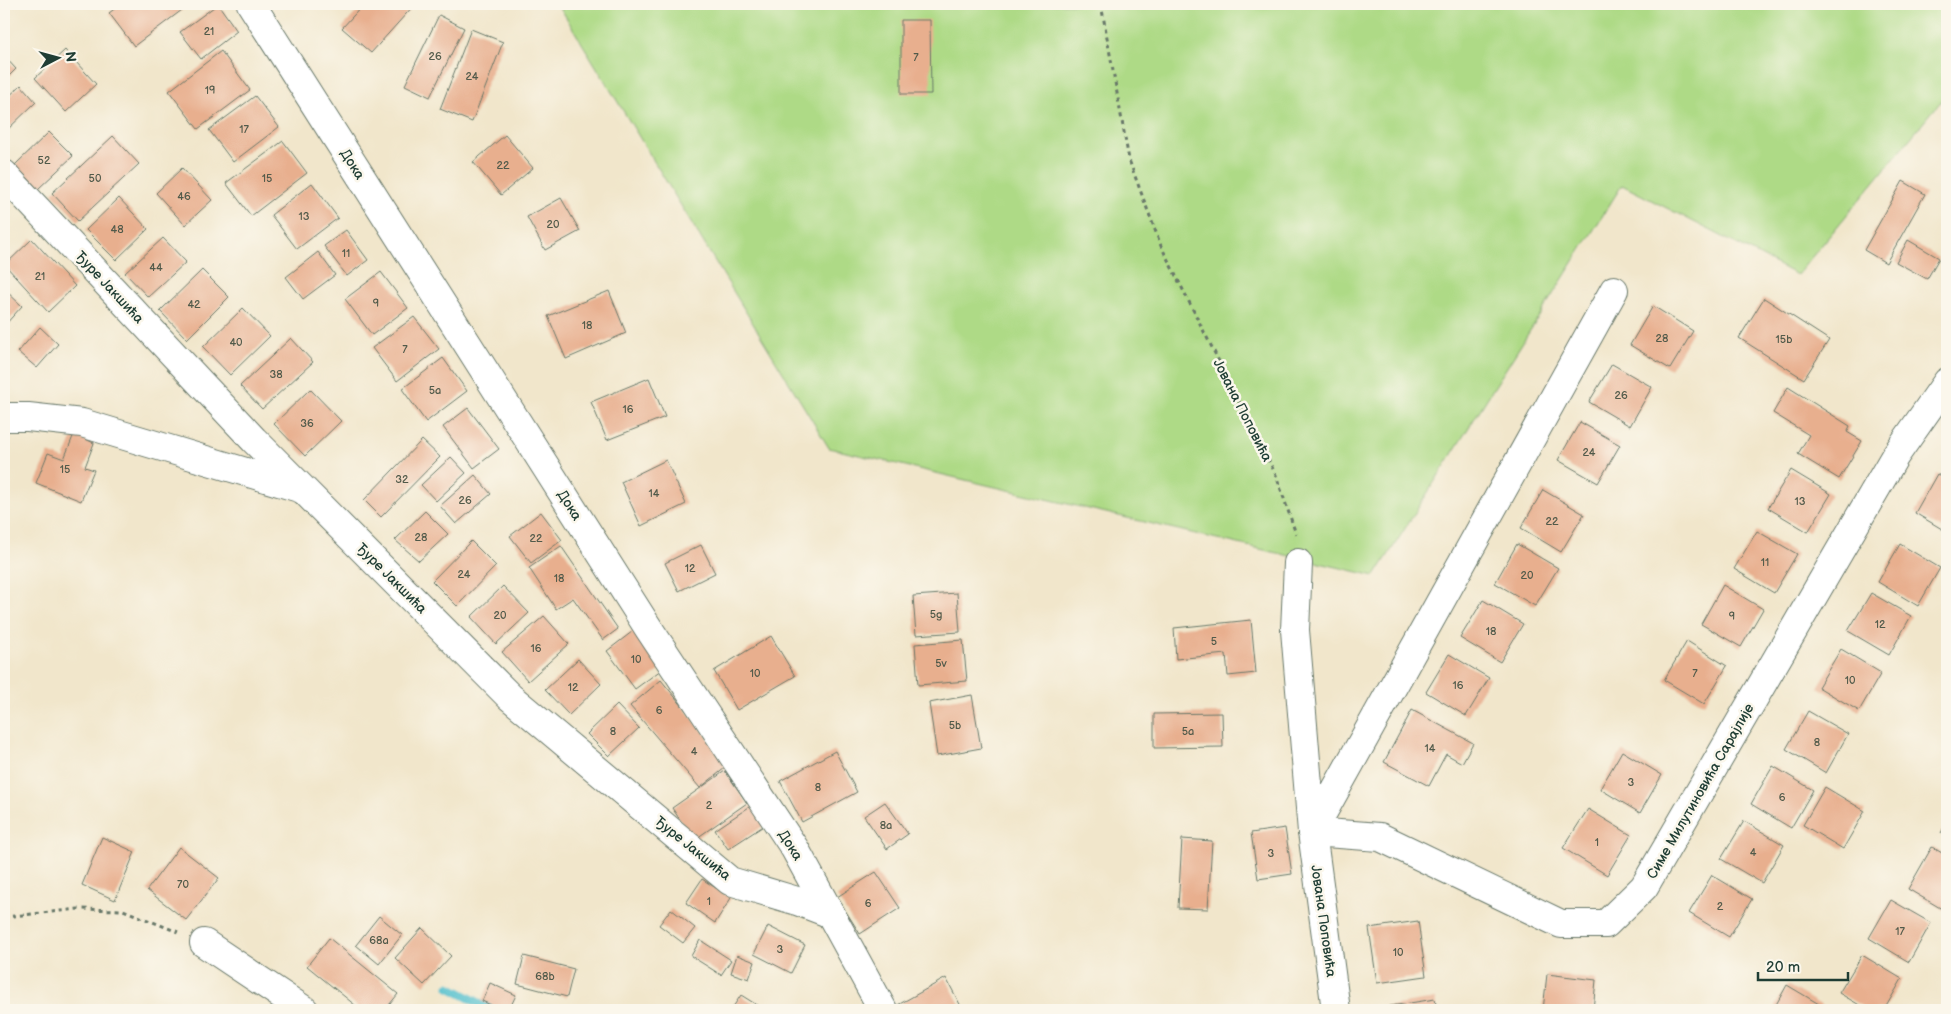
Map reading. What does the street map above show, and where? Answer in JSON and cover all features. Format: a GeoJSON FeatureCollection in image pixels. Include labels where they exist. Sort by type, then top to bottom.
{"type":"FeatureCollection","features":[{"type":"Feature","properties":{"kind":"street","name":"Дока"},"geometry":{"type":"LineString","coordinates":[[251,4],[649,629],[795,849],[883,1010]]}},
{"type":"Feature","properties":{"kind":"street","name":"Ђуре Јакшића"},"geometry":{"type":"LineString","coordinates":[[4,174],[254,440],[510,697],[730,881],[797,900],[831,914]]}},
{"type":"Feature","properties":{"kind":"street"},"geometry":{"type":"LineString","coordinates":[[1312,832],[1614,290]]}},
{"type":"Feature","properties":{"kind":"street","name":"Симе Милутиновића Сарајлије"},"geometry":{"type":"LineString","coordinates":[[1312,832],[1380,837],[1561,924],[1606,924],[1644,887],[1895,456],[1947,382]]}},
{"type":"Feature","properties":{"kind":"street"},"geometry":{"type":"LineString","coordinates":[[4,417],[28,417],[82,423],[303,490]]}},
{"type":"Feature","properties":{"kind":"street","name":"Јована Поповића"},"geometry":{"type":"LineString","coordinates":[[1298,563],[1295,630],[1312,832],[1336,1010]]}},
{"type":"Feature","properties":{"kind":"street"},"geometry":{"type":"LineString","coordinates":[[204,943],[304,1010]]}},
{"type":"Feature","properties":{"kind":"path","name":"Јована Поповића"},"geometry":{"type":"LineString","coordinates":[[1100,4],[1128,160],[1161,246],[1276,475],[1296,529],[1298,563]]}},
{"type":"Feature","properties":{"kind":"path"},"geometry":{"type":"LineString","coordinates":[[4,917],[79,909],[123,910],[204,943]]}},
{"type":"Feature","properties":{"kind":"green space"},"geometry":{"type":"Polygon","coordinates":[[[558,4],[1947,4],[1947,94],[1797,275],[1622,185],[1375,576],[829,448],[558,4]]]}},
{"type":"Feature","properties":{"kind":"building"},"geometry":{"type":"Polygon","coordinates":[[[121,4],[190,4],[134,46],[109,13],[121,4]]]}},
{"type":"Feature","properties":{"kind":"building"},"geometry":{"type":"Polygon","coordinates":[[[218,4],[237,31],[201,59],[180,32],[218,4]]]}},
{"type":"Feature","properties":{"kind":"building"},"geometry":{"type":"Polygon","coordinates":[[[364,4],[415,4],[371,53],[342,28],[364,4]]]}},
{"type":"Feature","properties":{"kind":"building"},"geometry":{"type":"Polygon","coordinates":[[[439,15],[464,28],[430,97],[405,85],[439,15]]]}},
{"type":"Feature","properties":{"kind":"building"},"geometry":{"type":"Polygon","coordinates":[[[901,20],[930,20],[931,94],[901,94],[901,20]]]}},
{"type":"Feature","properties":{"kind":"building"},"geometry":{"type":"Polygon","coordinates":[[[471,29],[503,42],[472,122],[440,109],[471,29]]]}},
{"type":"Feature","properties":{"kind":"building"},"geometry":{"type":"Polygon","coordinates":[[[65,50],[96,84],[66,112],[35,78],[65,50]]]}},
{"type":"Feature","properties":{"kind":"building"},"geometry":{"type":"Polygon","coordinates":[[[221,51],[250,90],[198,129],[169,91],[221,51]]]}},
{"type":"Feature","properties":{"kind":"building"},"geometry":{"type":"Polygon","coordinates":[[[4,56],[16,69],[4,81],[4,56]]]}},
{"type":"Feature","properties":{"kind":"building"},"geometry":{"type":"Polygon","coordinates":[[[21,85],[36,102],[4,133],[4,101],[21,85]]]}},
{"type":"Feature","properties":{"kind":"building"},"geometry":{"type":"Polygon","coordinates":[[[255,96],[279,127],[233,162],[209,130],[255,96]]]}},
{"type":"Feature","properties":{"kind":"building"},"geometry":{"type":"Polygon","coordinates":[[[49,132],[73,156],[38,189],[15,165],[49,132]]]}},
{"type":"Feature","properties":{"kind":"building"},"geometry":{"type":"Polygon","coordinates":[[[505,135],[533,168],[501,195],[473,162],[505,135]]]}},
{"type":"Feature","properties":{"kind":"building"},"geometry":{"type":"Polygon","coordinates":[[[113,136],[139,164],[78,221],[52,193],[113,136]]]}},
{"type":"Feature","properties":{"kind":"building"},"geometry":{"type":"Polygon","coordinates":[[[283,141],[307,173],[251,216],[226,183],[283,141]]]}},
{"type":"Feature","properties":{"kind":"building"},"geometry":{"type":"Polygon","coordinates":[[[182,168],[212,200],[185,225],[156,193],[182,168]]]}},
{"type":"Feature","properties":{"kind":"building"},"geometry":{"type":"Polygon","coordinates":[[[1903,181],[1925,194],[1886,263],[1864,250],[1903,181]]]}},
{"type":"Feature","properties":{"kind":"building"},"geometry":{"type":"Polygon","coordinates":[[[312,183],[338,218],[297,249],[271,215],[312,183]]]}},
{"type":"Feature","properties":{"kind":"building"},"geometry":{"type":"Polygon","coordinates":[[[119,198],[148,229],[116,260],[86,230],[119,198]]]}},
{"type":"Feature","properties":{"kind":"building"},"geometry":{"type":"Polygon","coordinates":[[[561,198],[580,231],[545,250],[527,217],[561,198]]]}},
{"type":"Feature","properties":{"kind":"building"},"geometry":{"type":"Polygon","coordinates":[[[346,230],[368,260],[347,276],[324,246],[346,230]]]}},
{"type":"Feature","properties":{"kind":"building"},"geometry":{"type":"Polygon","coordinates":[[[163,238],[186,262],[148,297],[125,273],[163,238]]]}},
{"type":"Feature","properties":{"kind":"building"},"geometry":{"type":"Polygon","coordinates":[[[32,239],[75,286],[48,312],[5,265],[32,239]]]}},
{"type":"Feature","properties":{"kind":"building"},"geometry":{"type":"Polygon","coordinates":[[[1908,240],[1939,258],[1927,279],[1896,262],[1908,240]]]}},
{"type":"Feature","properties":{"kind":"building"},"geometry":{"type":"Polygon","coordinates":[[[318,252],[335,275],[303,299],[286,277],[318,252]]]}},
{"type":"Feature","properties":{"kind":"building"},"geometry":{"type":"Polygon","coordinates":[[[202,270],[229,297],[187,339],[160,311],[202,270]]]}},
{"type":"Feature","properties":{"kind":"building"},"geometry":{"type":"Polygon","coordinates":[[[381,272],[408,308],[372,335],[345,299],[381,272]]]}},
{"type":"Feature","properties":{"kind":"building"},"geometry":{"type":"Polygon","coordinates":[[[4,289],[22,306],[4,326],[4,289]]]}},
{"type":"Feature","properties":{"kind":"building"},"geometry":{"type":"Polygon","coordinates":[[[609,291],[626,333],[566,359],[548,316],[609,291]]]}},
{"type":"Feature","properties":{"kind":"building"},"geometry":{"type":"Polygon","coordinates":[[[1764,298],[1829,340],[1804,379],[1739,338],[1764,298]]]}},
{"type":"Feature","properties":{"kind":"building"},"geometry":{"type":"Polygon","coordinates":[[[1653,306],[1693,331],[1670,369],[1630,345],[1653,306]]]}},
{"type":"Feature","properties":{"kind":"building"},"geometry":{"type":"Polygon","coordinates":[[[243,308],[270,336],[230,375],[203,347],[243,308]]]}},
{"type":"Feature","properties":{"kind":"building"},"geometry":{"type":"Polygon","coordinates":[[[414,317],[439,349],[397,381],[372,348],[414,317]]]}},
{"type":"Feature","properties":{"kind":"building"},"geometry":{"type":"Polygon","coordinates":[[[40,327],[58,344],[37,368],[18,352],[40,327]]]}},
{"type":"Feature","properties":{"kind":"building"},"geometry":{"type":"Polygon","coordinates":[[[291,338],[313,362],[262,409],[240,386],[291,338]]]}},
{"type":"Feature","properties":{"kind":"building"},"geometry":{"type":"Polygon","coordinates":[[[443,358],[467,391],[426,422],[402,389],[443,358]]]}},
{"type":"Feature","properties":{"kind":"building"},"geometry":{"type":"Polygon","coordinates":[[[1612,364],[1652,387],[1630,426],[1589,402],[1612,364]]]}},
{"type":"Feature","properties":{"kind":"building"},"geometry":{"type":"Polygon","coordinates":[[[649,378],[665,417],[607,440],[591,402],[649,378]]]}},
{"type":"Feature","properties":{"kind":"building"},"geometry":{"type":"Polygon","coordinates":[[[1788,387],[1850,426],[1847,432],[1862,441],[1839,479],[1798,454],[1809,435],[1773,413],[1788,387]]]}},
{"type":"Feature","properties":{"kind":"building"},"geometry":{"type":"Polygon","coordinates":[[[310,389],[341,421],[305,456],[274,424],[310,389]]]}},
{"type":"Feature","properties":{"kind":"building"},"geometry":{"type":"Polygon","coordinates":[[[468,408],[499,449],[474,468],[443,427],[468,408]]]}},
{"type":"Feature","properties":{"kind":"building"},"geometry":{"type":"Polygon","coordinates":[[[1580,422],[1620,445],[1598,483],[1558,460],[1580,422]]]}},
{"type":"Feature","properties":{"kind":"building"},"geometry":{"type":"Polygon","coordinates":[[[74,434],[94,443],[85,467],[94,470],[81,501],[36,483],[48,453],[64,459],[74,434]]]}},
{"type":"Feature","properties":{"kind":"building"},"geometry":{"type":"Polygon","coordinates":[[[422,440],[440,457],[381,517],[364,500],[422,440]]]}},
{"type":"Feature","properties":{"kind":"building"},"geometry":{"type":"Polygon","coordinates":[[[451,457],[466,473],[436,501],[421,485],[451,457]]]}},
{"type":"Feature","properties":{"kind":"building"},"geometry":{"type":"Polygon","coordinates":[[[666,460],[686,504],[641,526],[621,482],[666,460]]]}},
{"type":"Feature","properties":{"kind":"building"},"geometry":{"type":"Polygon","coordinates":[[[1791,470],[1831,494],[1808,532],[1768,508],[1791,470]]]}},
{"type":"Feature","properties":{"kind":"building"},"geometry":{"type":"Polygon","coordinates":[[[1937,474],[1947,480],[1947,532],[1915,513],[1937,474]]]}},
{"type":"Feature","properties":{"kind":"building"},"geometry":{"type":"Polygon","coordinates":[[[475,475],[491,494],[456,524],[440,506],[475,475]]]}},
{"type":"Feature","properties":{"kind":"building"},"geometry":{"type":"Polygon","coordinates":[[[1543,490],[1584,514],[1561,552],[1521,528],[1543,490]]]}},
{"type":"Feature","properties":{"kind":"building"},"geometry":{"type":"Polygon","coordinates":[[[425,511],[448,534],[419,561],[395,540],[425,511]]]}},
{"type":"Feature","properties":{"kind":"building"},"geometry":{"type":"Polygon","coordinates":[[[541,512],[562,540],[531,563],[510,536],[541,512]]]}},
{"type":"Feature","properties":{"kind":"building"},"geometry":{"type":"Polygon","coordinates":[[[1757,531],[1797,554],[1774,593],[1734,569],[1757,531]]]}},
{"type":"Feature","properties":{"kind":"building"},"geometry":{"type":"Polygon","coordinates":[[[471,541],[496,566],[457,606],[432,581],[471,541]]]}},
{"type":"Feature","properties":{"kind":"building"},"geometry":{"type":"Polygon","coordinates":[[[1517,544],[1558,568],[1535,606],[1495,583],[1517,544]]]}},
{"type":"Feature","properties":{"kind":"building"},"geometry":{"type":"Polygon","coordinates":[[[1900,544],[1940,568],[1918,606],[1878,582],[1900,544]]]}},
{"type":"Feature","properties":{"kind":"building"},"geometry":{"type":"Polygon","coordinates":[[[701,545],[715,573],[679,591],[665,563],[701,545]]]}},
{"type":"Feature","properties":{"kind":"building"},"geometry":{"type":"Polygon","coordinates":[[[561,546],[618,629],[603,640],[573,598],[556,609],[529,568],[561,546]]]}},
{"type":"Feature","properties":{"kind":"building"},"geometry":{"type":"Polygon","coordinates":[[[1723,585],[1763,609],[1741,647],[1701,624],[1723,585]]]}},
{"type":"Feature","properties":{"kind":"building"},"geometry":{"type":"Polygon","coordinates":[[[503,586],[529,613],[496,644],[471,617],[503,586]]]}},
{"type":"Feature","properties":{"kind":"building"},"geometry":{"type":"Polygon","coordinates":[[[957,593],[960,632],[916,635],[913,596],[957,593]]]}},
{"type":"Feature","properties":{"kind":"building"},"geometry":{"type":"Polygon","coordinates":[[[1871,593],[1911,616],[1889,655],[1848,631],[1871,593]]]}},
{"type":"Feature","properties":{"kind":"building"},"geometry":{"type":"Polygon","coordinates":[[[1483,600],[1523,624],[1500,662],[1460,638],[1483,600]]]}},
{"type":"Feature","properties":{"kind":"building"},"geometry":{"type":"Polygon","coordinates":[[[544,616],[569,644],[528,681],[502,652],[544,616]]]}},
{"type":"Feature","properties":{"kind":"building"},"geometry":{"type":"Polygon","coordinates":[[[1251,620],[1256,673],[1228,676],[1226,654],[1176,659],[1174,628],[1251,620]]]}},
{"type":"Feature","properties":{"kind":"building"},"geometry":{"type":"Polygon","coordinates":[[[637,628],[665,667],[635,689],[607,651],[637,628]]]}},
{"type":"Feature","properties":{"kind":"building"},"geometry":{"type":"Polygon","coordinates":[[[771,636],[795,676],[737,710],[714,671],[771,636]]]}},
{"type":"Feature","properties":{"kind":"building"},"geometry":{"type":"Polygon","coordinates":[[[963,640],[967,681],[918,685],[915,644],[963,640]]]}},
{"type":"Feature","properties":{"kind":"building"},"geometry":{"type":"Polygon","coordinates":[[[1687,641],[1727,666],[1704,704],[1664,680],[1687,641]]]}},
{"type":"Feature","properties":{"kind":"building"},"geometry":{"type":"Polygon","coordinates":[[[1841,649],[1881,673],[1859,711],[1818,687],[1841,649]]]}},
{"type":"Feature","properties":{"kind":"building"},"geometry":{"type":"Polygon","coordinates":[[[1449,654],[1489,678],[1466,716],[1426,692],[1449,654]]]}},
{"type":"Feature","properties":{"kind":"building"},"geometry":{"type":"Polygon","coordinates":[[[578,659],[601,684],[569,715],[545,690],[578,659]]]}},
{"type":"Feature","properties":{"kind":"building"},"geometry":{"type":"Polygon","coordinates":[[[661,680],[730,764],[700,788],[630,706],[661,680]]]}},
{"type":"Feature","properties":{"kind":"building"},"geometry":{"type":"Polygon","coordinates":[[[972,695],[981,748],[937,756],[929,703],[972,695]]]}},
{"type":"Feature","properties":{"kind":"building"},"geometry":{"type":"Polygon","coordinates":[[[617,705],[639,728],[609,756],[587,734],[617,705]]]}},
{"type":"Feature","properties":{"kind":"building"},"geometry":{"type":"Polygon","coordinates":[[[1412,710],[1473,743],[1462,763],[1446,754],[1429,786],[1384,762],[1412,710]]]}},
{"type":"Feature","properties":{"kind":"building"},"geometry":{"type":"Polygon","coordinates":[[[1808,711],[1848,734],[1826,773],[1786,749],[1808,711]]]}},
{"type":"Feature","properties":{"kind":"building"},"geometry":{"type":"Polygon","coordinates":[[[1222,713],[1223,747],[1154,748],[1154,714],[1222,713]]]}},
{"type":"Feature","properties":{"kind":"building"},"geometry":{"type":"Polygon","coordinates":[[[835,751],[857,792],[802,822],[780,781],[835,751]]]}},
{"type":"Feature","properties":{"kind":"building"},"geometry":{"type":"Polygon","coordinates":[[[1622,751],[1662,775],[1640,813],[1600,789],[1622,751]]]}},
{"type":"Feature","properties":{"kind":"building"},"geometry":{"type":"Polygon","coordinates":[[[1773,766],[1813,790],[1791,828],[1751,804],[1773,766]]]}},
{"type":"Feature","properties":{"kind":"building"},"geometry":{"type":"Polygon","coordinates":[[[725,771],[747,803],[694,840],[672,808],[725,771]]]}},
{"type":"Feature","properties":{"kind":"building"},"geometry":{"type":"Polygon","coordinates":[[[1825,787],[1865,811],[1843,849],[1803,825],[1825,787]]]}},
{"type":"Feature","properties":{"kind":"building"},"geometry":{"type":"Polygon","coordinates":[[[885,802],[908,834],[887,849],[864,816],[885,802]]]}},
{"type":"Feature","properties":{"kind":"building"},"geometry":{"type":"Polygon","coordinates":[[[752,805],[765,825],[728,849],[715,830],[752,805]]]}},
{"type":"Feature","properties":{"kind":"building"},"geometry":{"type":"Polygon","coordinates":[[[1588,809],[1631,835],[1607,875],[1563,848],[1588,809]]]}},
{"type":"Feature","properties":{"kind":"building"},"geometry":{"type":"Polygon","coordinates":[[[1744,821],[1784,845],[1762,883],[1721,859],[1744,821]]]}},
{"type":"Feature","properties":{"kind":"building"},"geometry":{"type":"Polygon","coordinates":[[[1947,822],[1947,837],[1941,833],[1947,822]]]}},
{"type":"Feature","properties":{"kind":"building"},"geometry":{"type":"Polygon","coordinates":[[[1285,828],[1292,874],[1258,879],[1251,833],[1285,828]]]}},
{"type":"Feature","properties":{"kind":"building"},"geometry":{"type":"Polygon","coordinates":[[[102,837],[135,852],[115,900],[82,885],[102,837]]]}},
{"type":"Feature","properties":{"kind":"building"},"geometry":{"type":"Polygon","coordinates":[[[1182,839],[1212,841],[1208,909],[1178,908],[1182,839]]]}},
{"type":"Feature","properties":{"kind":"building"},"geometry":{"type":"Polygon","coordinates":[[[179,847],[219,878],[186,920],[147,890],[179,847]]]}},
{"type":"Feature","properties":{"kind":"building"},"geometry":{"type":"Polygon","coordinates":[[[1932,847],[1947,856],[1947,912],[1908,889],[1932,847]]]}},
{"type":"Feature","properties":{"kind":"building"},"geometry":{"type":"Polygon","coordinates":[[[876,872],[900,908],[860,934],[837,897],[876,872]]]}},
{"type":"Feature","properties":{"kind":"building"},"geometry":{"type":"Polygon","coordinates":[[[1712,875],[1752,899],[1729,937],[1689,913],[1712,875]]]}},
{"type":"Feature","properties":{"kind":"building"},"geometry":{"type":"Polygon","coordinates":[[[702,879],[731,898],[715,923],[686,903],[702,879]]]}},
{"type":"Feature","properties":{"kind":"building"},"geometry":{"type":"Polygon","coordinates":[[[1891,900],[1931,923],[1909,962],[1869,938],[1891,900]]]}},
{"type":"Feature","properties":{"kind":"building"},"geometry":{"type":"Polygon","coordinates":[[[671,909],[695,928],[683,943],[659,925],[671,909]]]}},
{"type":"Feature","properties":{"kind":"building"},"geometry":{"type":"Polygon","coordinates":[[[379,916],[402,935],[379,964],[356,945],[379,916]]]}},
{"type":"Feature","properties":{"kind":"building"},"geometry":{"type":"Polygon","coordinates":[[[1418,921],[1426,976],[1377,983],[1369,928],[1418,921]]]}},
{"type":"Feature","properties":{"kind":"building"},"geometry":{"type":"Polygon","coordinates":[[[768,926],[805,945],[791,973],[754,954],[768,926]]]}},
{"type":"Feature","properties":{"kind":"building"},"geometry":{"type":"Polygon","coordinates":[[[422,928],[451,956],[424,985],[395,958],[422,928]]]}},
{"type":"Feature","properties":{"kind":"building"},"geometry":{"type":"Polygon","coordinates":[[[329,938],[398,994],[385,1010],[361,1010],[307,966],[329,938]]]}},
{"type":"Feature","properties":{"kind":"building"},"geometry":{"type":"Polygon","coordinates":[[[700,940],[731,960],[721,975],[691,956],[700,940]]]}},
{"type":"Feature","properties":{"kind":"building"},"geometry":{"type":"Polygon","coordinates":[[[737,955],[755,962],[749,979],[731,973],[737,955]]]}},
{"type":"Feature","properties":{"kind":"building"},"geometry":{"type":"Polygon","coordinates":[[[1862,955],[1902,979],[1884,1010],[1868,1010],[1839,993],[1862,955]]]}},
{"type":"Feature","properties":{"kind":"building"},"geometry":{"type":"Polygon","coordinates":[[[524,956],[574,969],[567,997],[517,984],[524,956]]]}},
{"type":"Feature","properties":{"kind":"building"},"geometry":{"type":"Polygon","coordinates":[[[1547,974],[1596,980],[1593,1010],[1543,1010],[1547,974]]]}},
{"type":"Feature","properties":{"kind":"building"},"geometry":{"type":"Polygon","coordinates":[[[946,978],[963,1010],[899,1010],[896,1006],[946,978]]]}},
{"type":"Feature","properties":{"kind":"building"},"geometry":{"type":"Polygon","coordinates":[[[490,983],[516,995],[509,1010],[502,1010],[482,1001],[490,983]]]}},
{"type":"Feature","properties":{"kind":"building"},"geometry":{"type":"Polygon","coordinates":[[[1787,985],[1829,1010],[1773,1010],[1787,985]]]}},
{"type":"Feature","properties":{"kind":"building"},"geometry":{"type":"Polygon","coordinates":[[[741,995],[765,1010],[731,1010],[741,995]]]}},
{"type":"Feature","properties":{"kind":"building"},"geometry":{"type":"Polygon","coordinates":[[[1435,999],[1437,1010],[1378,1010],[1378,1008],[1435,999]]]}},
{"type":"Feature","properties":{"kind":"waterway"},"geometry":{"type":"LineString","coordinates":[[449,987],[492,1010]]}}]}
